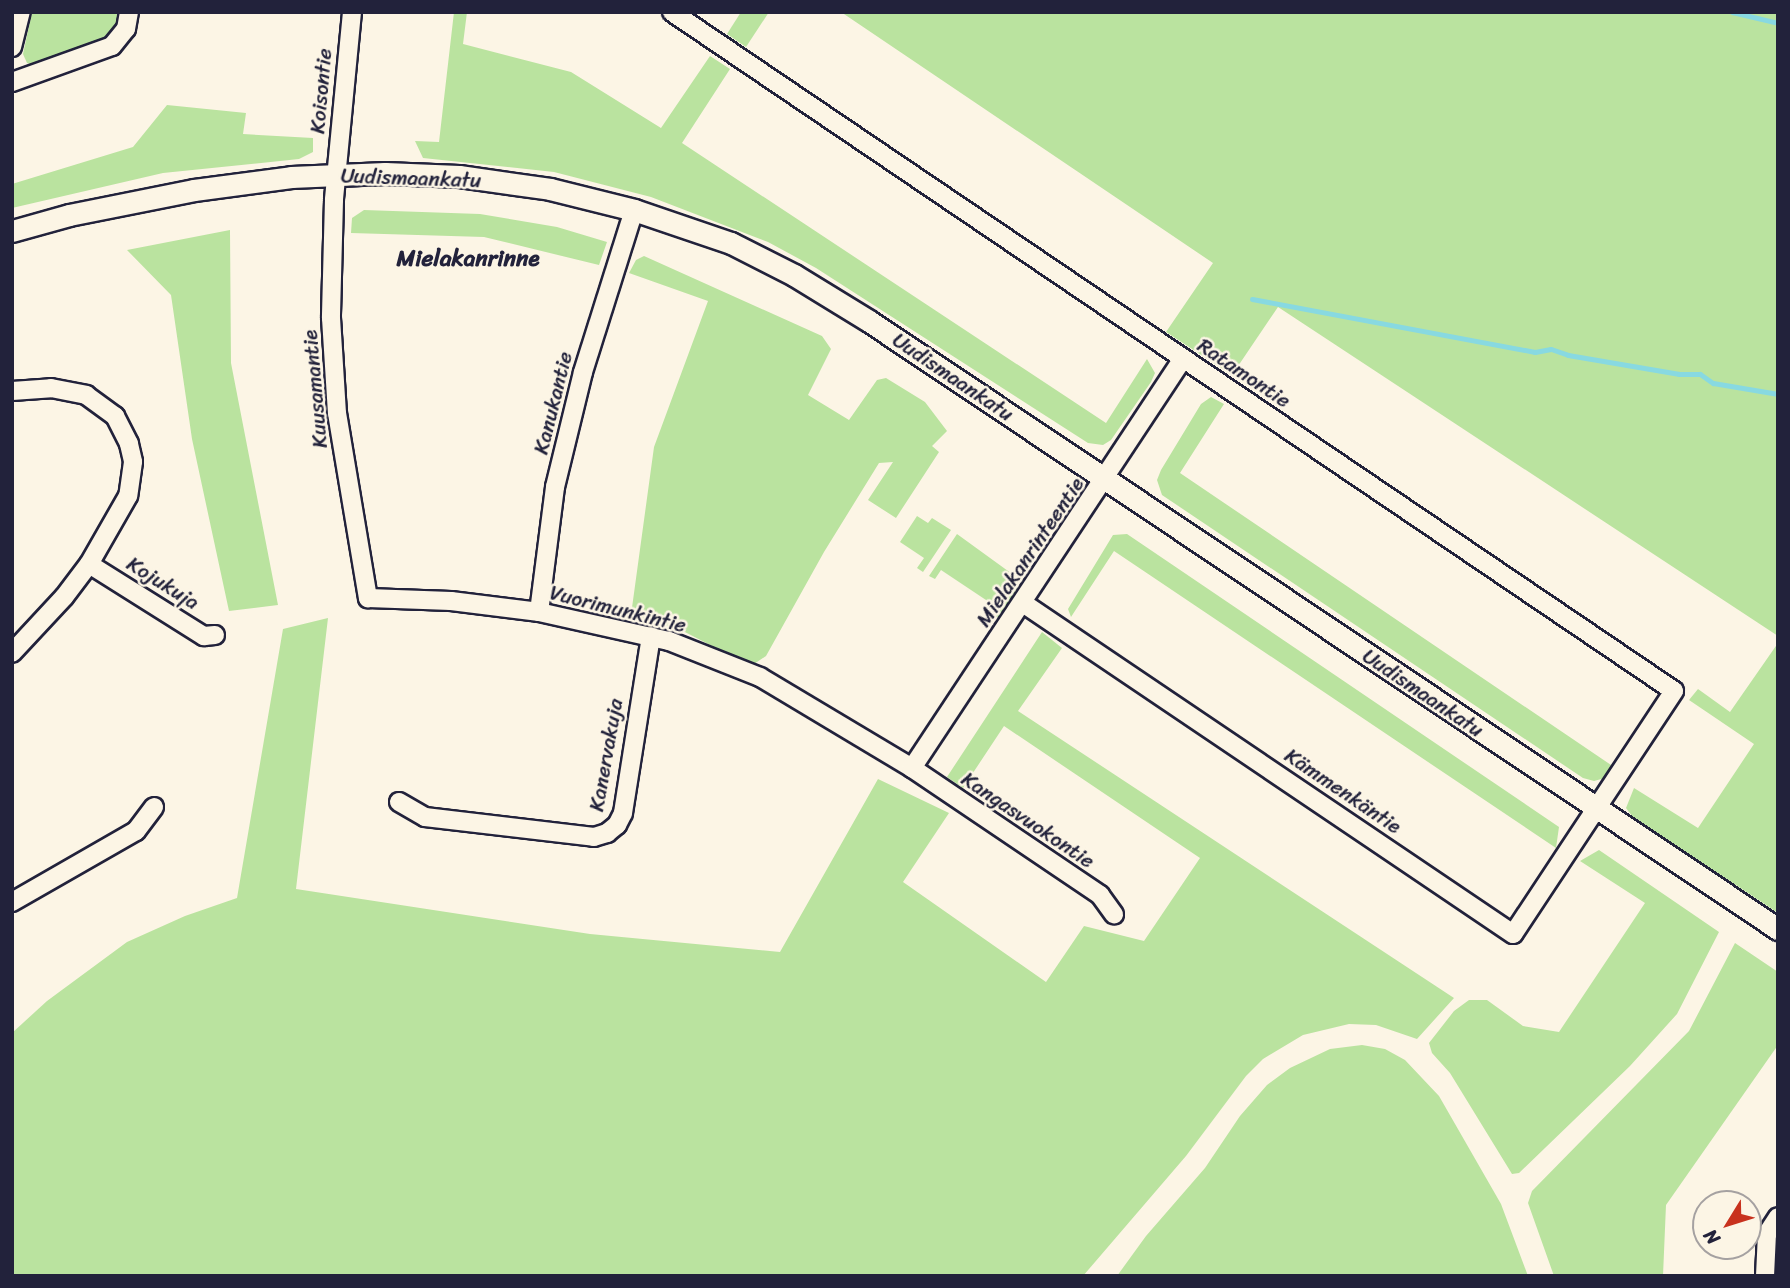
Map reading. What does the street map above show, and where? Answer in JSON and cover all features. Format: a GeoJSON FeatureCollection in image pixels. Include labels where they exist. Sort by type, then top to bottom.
{"type":"FeatureCollection","features":[{"type":"Feature","properties":{"kind":"street"},"geometry":{"type":"LineString","coordinates":[[12,47],[21,12]]}},
{"type":"Feature","properties":{"kind":"street"},"geometry":{"type":"LineString","coordinates":[[12,82],[111,46],[123,37],[129,12]]}},
{"type":"Feature","properties":{"kind":"street","name":"Koisontie"},"geometry":{"type":"LineString","coordinates":[[336,174],[352,12]]}},
{"type":"Feature","properties":{"kind":"street","name":"Ratamontie"},"geometry":{"type":"LineString","coordinates":[[672,12],[1674,691],[1596,809]]}},
{"type":"Feature","properties":{"kind":"street","name":"Uudismaankatu"},"geometry":{"type":"LineString","coordinates":[[12,231],[69,215],[194,190],[336,174],[459,176],[550,190],[635,210],[731,243],[794,275],[869,321],[1778,929]]}},
{"type":"Feature","properties":{"kind":"street","name":"Kuusamantie"},"geometry":{"type":"LineString","coordinates":[[336,174],[332,273],[333,362],[344,463],[368,598]]}},
{"type":"Feature","properties":{"kind":"street","name":"Kanukantie"},"geometry":{"type":"LineString","coordinates":[[539,612],[558,474],[583,372],[635,210]]}},
{"type":"Feature","properties":{"kind":"street","name":"Mielakanrinteentie"},"geometry":{"type":"LineString","coordinates":[[912,768],[1183,359]]}},
{"type":"Feature","properties":{"kind":"street"},"geometry":{"type":"LineString","coordinates":[[12,391],[51,388],[86,395],[103,405],[123,429],[133,462],[132,480],[114,523],[89,564],[64,597],[12,653]]}},
{"type":"Feature","properties":{"kind":"street","name":"Kojukuja"},"geometry":{"type":"LineString","coordinates":[[89,564],[204,636],[215,635]]}},
{"type":"Feature","properties":{"kind":"street","name":"Vuorimunkintie"},"geometry":{"type":"LineString","coordinates":[[368,598],[451,601],[539,612],[651,636],[760,677],[912,768]]}},
{"type":"Feature","properties":{"kind":"street","name":"Kämmenkäntie"},"geometry":{"type":"LineString","coordinates":[[1023,603],[1513,933],[1596,809]]}},
{"type":"Feature","properties":{"kind":"street","name":"Kanervakuja"},"geometry":{"type":"LineString","coordinates":[[399,802],[425,817],[594,837],[607,833],[617,825],[623,813],[651,636]]}},
{"type":"Feature","properties":{"kind":"street","name":"Kangasvuokontie"},"geometry":{"type":"LineString","coordinates":[[912,768],[1100,895],[1115,914]]}},
{"type":"Feature","properties":{"kind":"street"},"geometry":{"type":"LineString","coordinates":[[12,902],[136,831],[154,807]]}},
{"type":"Feature","properties":{"kind":"street"},"geometry":{"type":"LineString","coordinates":[[1765,1276],[1767,1234],[1778,1217]]}},
{"type":"Feature","properties":{"kind":"green space"},"geometry":{"type":"Polygon","coordinates":[[[32,12],[124,12],[115,36],[35,66],[27,63],[23,54],[32,12]]]}},
{"type":"Feature","properties":{"kind":"green space"},"geometry":{"type":"Polygon","coordinates":[[[454,12],[467,12],[463,44],[571,72],[661,128],[710,56],[730,69],[682,143],[1106,423],[1147,359],[1155,373],[1151,382],[1111,440],[1103,445],[1088,443],[816,268],[768,242],[651,197],[554,172],[423,158],[415,141],[439,142],[454,12]]]}},
{"type":"Feature","properties":{"kind":"green space"},"geometry":{"type":"Polygon","coordinates":[[[741,12],[769,12],[746,47],[727,34],[741,12]]]}},
{"type":"Feature","properties":{"kind":"green space"},"geometry":{"type":"Polygon","coordinates":[[[841,12],[1778,12],[1778,636],[1278,307],[1232,375],[1166,332],[1213,263],[841,12]]]}},
{"type":"Feature","properties":{"kind":"green space"},"geometry":{"type":"Polygon","coordinates":[[[167,105],[246,113],[243,134],[313,138],[313,152],[299,159],[163,173],[12,208],[12,184],[133,147],[167,105]]]}},
{"type":"Feature","properties":{"kind":"green space"},"geometry":{"type":"Polygon","coordinates":[[[364,210],[480,214],[557,227],[607,242],[599,265],[484,237],[351,233],[352,218],[364,210]]]}},
{"type":"Feature","properties":{"kind":"green space"},"geometry":{"type":"Polygon","coordinates":[[[230,230],[231,363],[278,605],[229,611],[192,439],[171,295],[127,250],[230,230]]]}},
{"type":"Feature","properties":{"kind":"green space"},"geometry":{"type":"Polygon","coordinates":[[[644,256],[822,336],[831,349],[808,395],[849,420],[877,380],[886,378],[925,402],[947,431],[932,446],[939,452],[896,518],[868,500],[893,462],[879,463],[824,552],[766,656],[754,664],[745,663],[683,631],[631,615],[654,447],[708,301],[629,273],[636,260],[644,256]]]}},
{"type":"Feature","properties":{"kind":"green space"},"geometry":{"type":"Polygon","coordinates":[[[1211,397],[1224,404],[1180,473],[1614,767],[1605,778],[1594,781],[1583,778],[1162,495],[1157,480],[1161,470],[1201,404],[1211,397]]]}},
{"type":"Feature","properties":{"kind":"green space"},"geometry":{"type":"Polygon","coordinates":[[[917,516],[928,523],[932,518],[951,530],[923,572],[917,568],[924,558],[900,542],[917,516]]]}},
{"type":"Feature","properties":{"kind":"green space"},"geometry":{"type":"Polygon","coordinates":[[[957,534],[1019,579],[1014,598],[1001,616],[992,618],[998,608],[941,570],[935,579],[929,576],[957,534]]]}},
{"type":"Feature","properties":{"kind":"green space"},"geometry":{"type":"Polygon","coordinates":[[[1127,534],[1559,827],[1556,848],[1114,551],[1071,617],[1068,609],[1113,535],[1127,534]]]}},
{"type":"Feature","properties":{"kind":"green space"},"geometry":{"type":"Polygon","coordinates":[[[328,618],[296,889],[590,934],[780,952],[878,779],[949,813],[903,882],[1046,982],[1084,926],[1144,941],[1200,858],[1004,726],[963,788],[947,777],[1042,632],[1062,648],[1018,711],[1454,998],[1417,1039],[1376,1025],[1349,1024],[1303,1035],[1263,1059],[1246,1076],[1186,1156],[1083,1276],[12,1276],[12,1033],[47,1001],[127,942],[185,916],[237,898],[283,629],[328,618]]]}},
{"type":"Feature","properties":{"kind":"green space"},"geometry":{"type":"Polygon","coordinates":[[[1778,643],[1778,913],[1632,816],[1626,808],[1634,788],[1698,828],[1754,744],[1689,700],[1698,689],[1730,712],[1778,643]]]}},
{"type":"Feature","properties":{"kind":"green space"},"geometry":{"type":"Polygon","coordinates":[[[1599,850],[1719,932],[1677,1014],[1630,1066],[1519,1173],[1512,1174],[1450,1073],[1432,1053],[1429,1043],[1454,1011],[1469,1000],[1487,1000],[1523,1026],[1559,1032],[1645,903],[1580,861],[1599,850]]]}},
{"type":"Feature","properties":{"kind":"green space"},"geometry":{"type":"Polygon","coordinates":[[[1735,943],[1778,972],[1778,1045],[1666,1205],[1663,1276],[1554,1276],[1528,1203],[1532,1191],[1689,1031],[1735,943]]]}},
{"type":"Feature","properties":{"kind":"green space"},"geometry":{"type":"Polygon","coordinates":[[[1362,1045],[1385,1049],[1405,1060],[1439,1096],[1501,1204],[1528,1276],[1117,1276],[1146,1236],[1205,1168],[1240,1116],[1267,1085],[1290,1068],[1330,1049],[1362,1045]]]}},
{"type":"Feature","properties":{"kind":"waterway"},"geometry":{"type":"LineString","coordinates":[[1732,12],[1778,23]]}},
{"type":"Feature","properties":{"kind":"waterway"},"geometry":{"type":"LineString","coordinates":[[1252,299],[1535,352],[1551,349],[1568,355],[1679,374],[1700,374],[1713,383],[1778,394]]}},
{"type":"Feature","properties":{"kind":"district","name":"Mielakanrinne"},"geometry":{"type":"Point","coordinates":[468,259]}}]}
